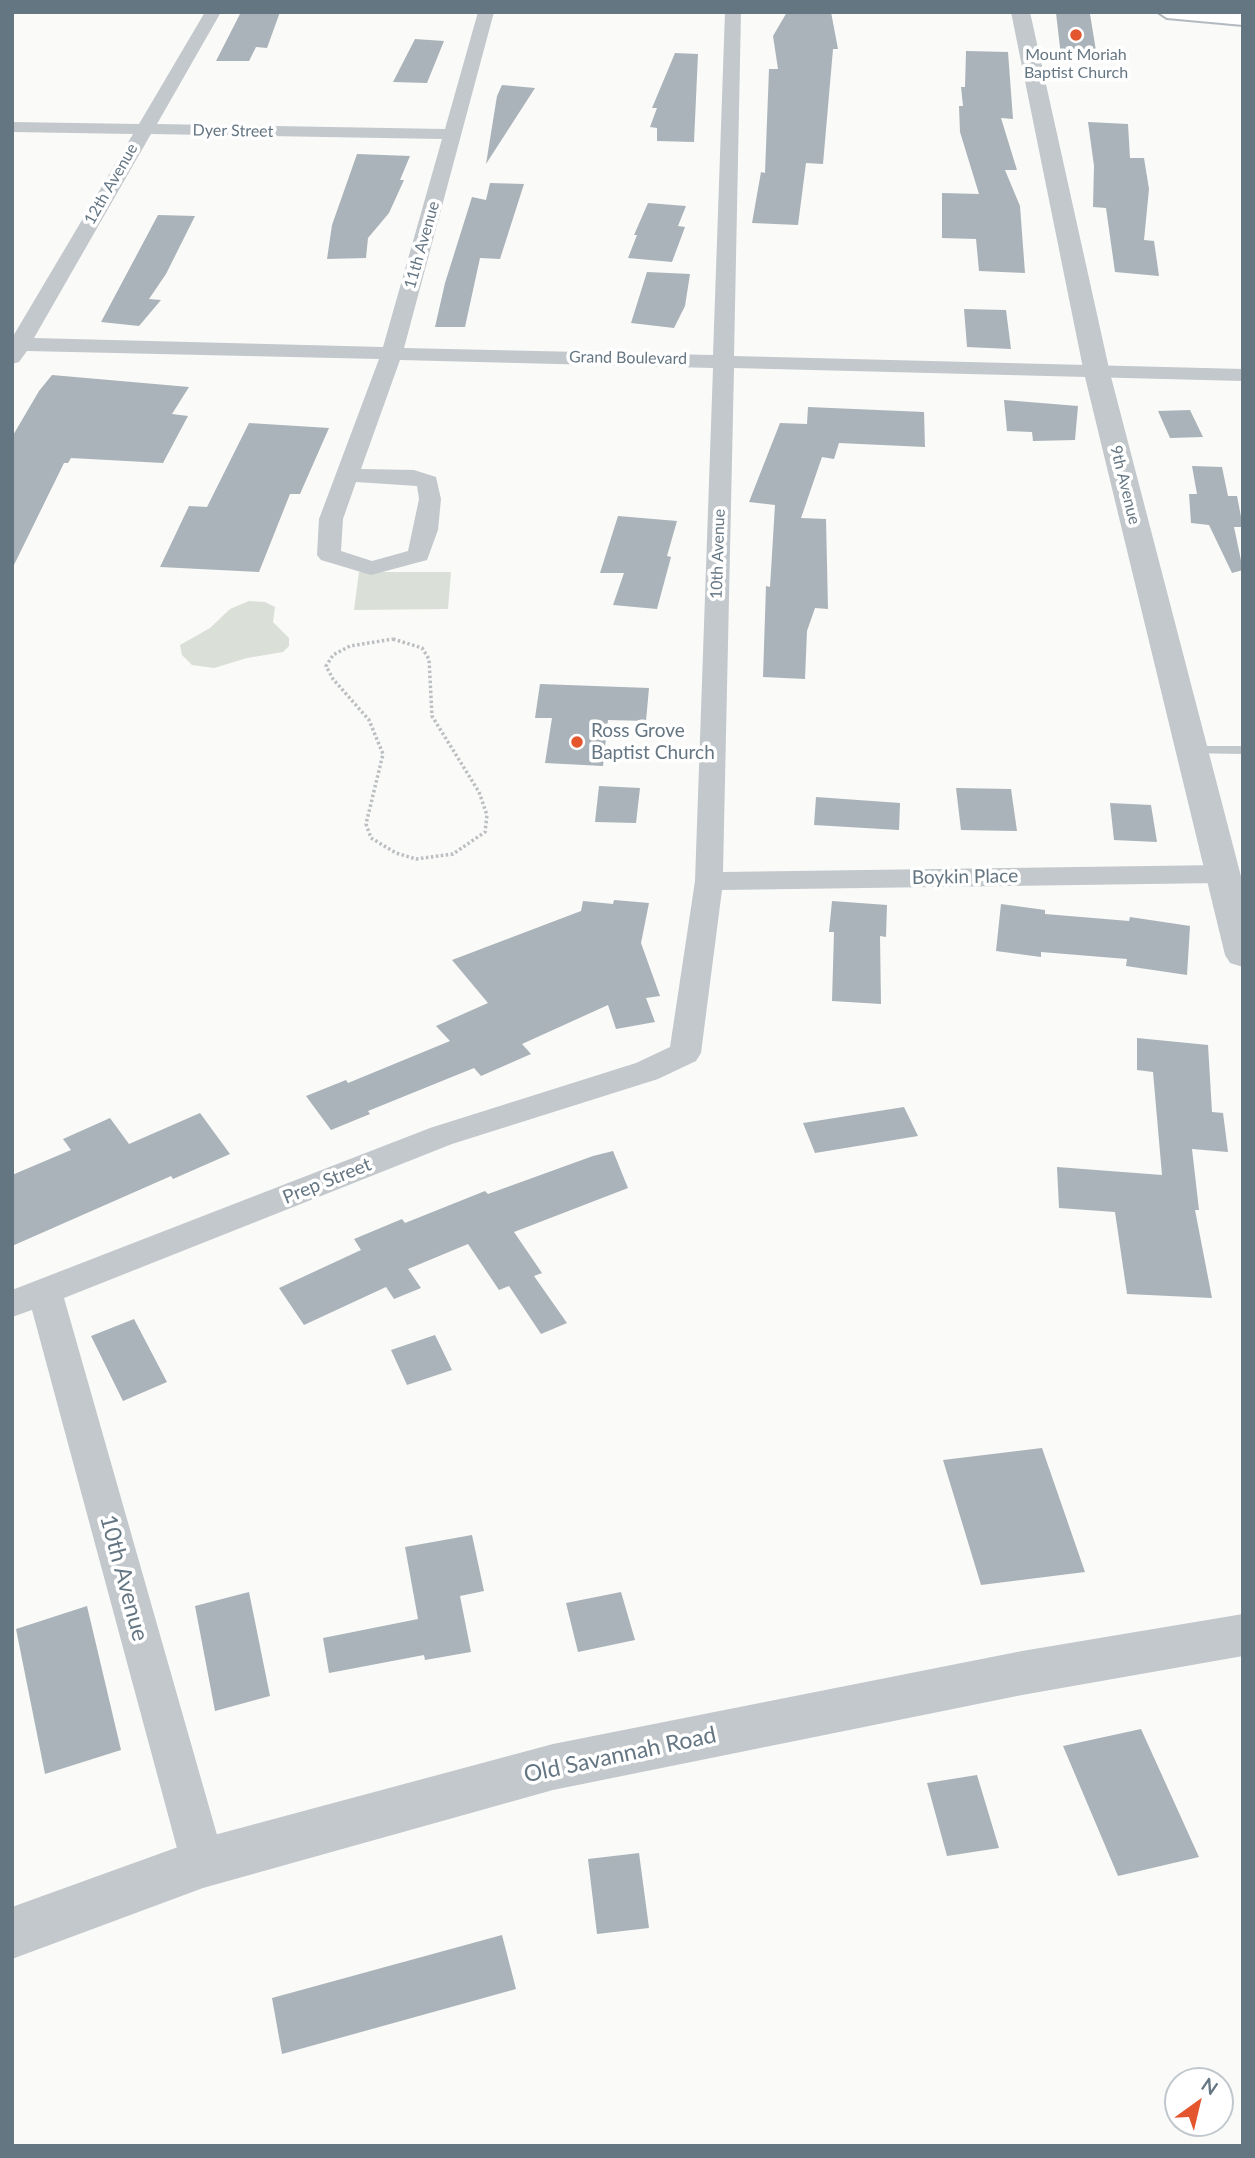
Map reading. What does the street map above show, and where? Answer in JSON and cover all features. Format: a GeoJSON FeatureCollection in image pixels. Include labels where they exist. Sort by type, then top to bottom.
{"type":"FeatureCollection","features":[{"type":"Feature","properties":{"kind":"main road"},"geometry":{"type":"LineString","coordinates":[[1167,12],[1243,19]]}},
{"type":"Feature","properties":{"kind":"street","name":"12th Avenue"},"geometry":{"type":"LineString","coordinates":[[14,351],[213,12]]}},
{"type":"Feature","properties":{"kind":"street","name":"11th Avenue"},"geometry":{"type":"LineString","coordinates":[[347,475],[414,477],[428,482],[428,520],[419,555],[371,568],[329,555],[331,519],[347,475],[389,360],[486,12]]}},
{"type":"Feature","properties":{"kind":"street","name":"10th Avenue"},"geometry":{"type":"LineString","coordinates":[[647,1071],[685,1054],[709,881],[733,12]]}},
{"type":"Feature","properties":{"kind":"street","name":"9th Avenue"},"geometry":{"type":"LineString","coordinates":[[1020,12],[1099,380],[1220,874],[1243,955]]}},
{"type":"Feature","properties":{"kind":"street","name":"Dyer Street"},"geometry":{"type":"LineString","coordinates":[[12,127],[454,134]]}},
{"type":"Feature","properties":{"kind":"street","name":"Grand Boulevard"},"geometry":{"type":"LineString","coordinates":[[14,351],[1099,380],[1243,390]]}},
{"type":"Feature","properties":{"kind":"street","name":"Grand Boulevard"},"geometry":{"type":"LineString","coordinates":[[1099,380],[1243,376]]}},
{"type":"Feature","properties":{"kind":"street","name":"Boykin Place"},"geometry":{"type":"LineString","coordinates":[[709,881],[1220,874]]}},
{"type":"Feature","properties":{"kind":"street","name":"Prep Street"},"geometry":{"type":"LineString","coordinates":[[28,1299],[441,1136],[647,1071]]}},
{"type":"Feature","properties":{"kind":"street","name":"10th Avenue"},"geometry":{"type":"LineString","coordinates":[[28,1299],[202,1863]]}},
{"type":"Feature","properties":{"kind":"street","name":"Old Savannah Road"},"geometry":{"type":"LineString","coordinates":[[12,1933],[202,1863],[553,1767],[1022,1674],[1243,1635]]}},
{"type":"Feature","properties":{"kind":"lane"},"geometry":{"type":"LineString","coordinates":[[1190,750],[1243,750]]}},
{"type":"Feature","properties":{"kind":"path"},"geometry":{"type":"LineString","coordinates":[[393,639],[422,648],[429,659],[428,672],[432,716],[479,792],[487,815],[485,832],[472,843],[453,853],[416,859],[380,846],[371,838],[366,824],[383,754],[369,720],[332,679],[326,666],[333,655],[350,646],[393,639]]}},
{"type":"Feature","properties":{"kind":"shaded area"},"geometry":{"type":"Polygon","coordinates":[[[359,572],[451,572],[448,609],[354,610],[359,572]]]}},
{"type":"Feature","properties":{"kind":"shaded area"},"geometry":{"type":"Polygon","coordinates":[[[249,601],[265,602],[275,607],[273,622],[289,638],[289,646],[283,652],[247,658],[214,668],[192,665],[182,655],[180,645],[210,628],[230,609],[249,601]]]}},
{"type":"Feature","properties":{"kind":"building"},"geometry":{"type":"Polygon","coordinates":[[[241,12],[280,12],[267,48],[256,47],[249,61],[216,61],[241,12]]]}},
{"type":"Feature","properties":{"kind":"building"},"geometry":{"type":"Polygon","coordinates":[[[787,12],[831,12],[838,49],[833,49],[823,164],[806,163],[798,225],[752,223],[761,172],[765,173],[769,69],[778,69],[773,36],[787,12]]]}},
{"type":"Feature","properties":{"kind":"building","name":"Mount Moriah Baptist Church"},"geometry":{"type":"Polygon","coordinates":[[[1056,13],[1090,14],[1097,57],[1061,56],[1056,13]]]}},
{"type":"Feature","properties":{"kind":"building"},"geometry":{"type":"Polygon","coordinates":[[[415,39],[444,41],[427,83],[393,82],[415,39]]]}},
{"type":"Feature","properties":{"kind":"building"},"geometry":{"type":"Polygon","coordinates":[[[966,51],[1008,52],[1013,119],[1001,118],[1017,170],[1005,170],[1020,206],[1025,273],[979,271],[976,239],[942,238],[942,193],[979,194],[960,132],[959,106],[963,106],[961,87],[965,87],[966,51]]]}},
{"type":"Feature","properties":{"kind":"building"},"geometry":{"type":"Polygon","coordinates":[[[675,53],[698,54],[694,142],[657,141],[657,128],[650,127],[657,108],[652,108],[675,53]]]}},
{"type":"Feature","properties":{"kind":"building"},"geometry":{"type":"Polygon","coordinates":[[[502,85],[535,88],[486,164],[497,96],[502,85]]]}},
{"type":"Feature","properties":{"kind":"building"},"geometry":{"type":"Polygon","coordinates":[[[1088,122],[1128,124],[1130,158],[1144,158],[1149,189],[1144,240],[1154,241],[1159,276],[1115,272],[1106,208],[1093,207],[1094,166],[1088,122]]]}},
{"type":"Feature","properties":{"kind":"building"},"geometry":{"type":"Polygon","coordinates":[[[357,154],[410,156],[400,180],[404,180],[389,213],[368,238],[366,258],[327,259],[332,225],[357,154]]]}},
{"type":"Feature","properties":{"kind":"building"},"geometry":{"type":"Polygon","coordinates":[[[490,183],[524,184],[500,259],[480,258],[465,327],[435,327],[445,283],[472,197],[486,200],[490,183]]]}},
{"type":"Feature","properties":{"kind":"building"},"geometry":{"type":"Polygon","coordinates":[[[648,203],[686,206],[678,226],[685,227],[672,262],[628,258],[637,235],[634,235],[648,203]]]}},
{"type":"Feature","properties":{"kind":"building"},"geometry":{"type":"Polygon","coordinates":[[[158,215],[195,216],[166,274],[149,299],[161,300],[139,326],[101,322],[158,215]]]}},
{"type":"Feature","properties":{"kind":"building"},"geometry":{"type":"Polygon","coordinates":[[[647,272],[690,274],[685,306],[674,328],[631,323],[647,272]]]}},
{"type":"Feature","properties":{"kind":"building"},"geometry":{"type":"Polygon","coordinates":[[[964,309],[1006,310],[1011,349],[967,347],[964,309]]]}},
{"type":"Feature","properties":{"kind":"building"},"geometry":{"type":"Polygon","coordinates":[[[52,375],[189,387],[172,414],[188,416],[163,463],[71,458],[68,463],[64,463],[12,569],[12,437],[39,391],[52,375]]]}},
{"type":"Feature","properties":{"kind":"building"},"geometry":{"type":"Polygon","coordinates":[[[1004,400],[1078,406],[1075,440],[1033,441],[1032,432],[1007,431],[1004,400]]]}},
{"type":"Feature","properties":{"kind":"building"},"geometry":{"type":"Polygon","coordinates":[[[808,407],[924,412],[925,447],[839,443],[834,459],[822,457],[801,518],[826,519],[828,609],[815,608],[807,631],[805,679],[763,677],[766,586],[770,587],[775,505],[749,502],[780,423],[807,424],[808,407]]]}},
{"type":"Feature","properties":{"kind":"building"},"geometry":{"type":"Polygon","coordinates":[[[1190,410],[1203,437],[1170,438],[1158,411],[1190,410]]]}},
{"type":"Feature","properties":{"kind":"building"},"geometry":{"type":"Polygon","coordinates":[[[249,423],[329,428],[300,494],[290,494],[259,572],[160,567],[189,506],[207,507],[249,423]]]}},
{"type":"Feature","properties":{"kind":"building"},"geometry":{"type":"Polygon","coordinates":[[[1192,466],[1222,467],[1228,496],[1237,496],[1243,527],[1234,527],[1243,570],[1232,573],[1209,525],[1191,523],[1189,494],[1197,494],[1192,466]]]}},
{"type":"Feature","properties":{"kind":"building"},"geometry":{"type":"Polygon","coordinates":[[[618,516],[677,521],[667,556],[671,557],[657,609],[613,605],[624,573],[600,573],[618,516]]]}},
{"type":"Feature","properties":{"kind":"building","name":"Ross Grove Baptist Church"},"geometry":{"type":"Polygon","coordinates":[[[540,684],[649,688],[646,721],[608,720],[603,766],[545,763],[552,718],[535,718],[540,684]]]}},
{"type":"Feature","properties":{"kind":"building"},"geometry":{"type":"Polygon","coordinates":[[[599,786],[640,788],[636,823],[595,822],[599,786]]]}},
{"type":"Feature","properties":{"kind":"building"},"geometry":{"type":"Polygon","coordinates":[[[956,788],[1011,789],[1017,831],[961,830],[956,788]]]}},
{"type":"Feature","properties":{"kind":"building"},"geometry":{"type":"Polygon","coordinates":[[[816,797],[900,803],[899,830],[814,825],[816,797]]]}},
{"type":"Feature","properties":{"kind":"building"},"geometry":{"type":"Polygon","coordinates":[[[1110,803],[1151,805],[1157,842],[1114,840],[1110,803]]]}},
{"type":"Feature","properties":{"kind":"building"},"geometry":{"type":"Polygon","coordinates":[[[614,900],[649,903],[641,943],[660,996],[646,998],[655,1022],[616,1029],[608,1005],[522,1044],[531,1054],[481,1076],[474,1068],[368,1111],[370,1114],[331,1130],[306,1096],[346,1080],[348,1083],[450,1041],[436,1026],[488,1003],[452,960],[581,911],[583,901],[613,904],[614,900]]]}},
{"type":"Feature","properties":{"kind":"building"},"geometry":{"type":"Polygon","coordinates":[[[832,901],[887,905],[886,937],[880,936],[881,1004],[832,1001],[834,932],[829,932],[832,901]]]}},
{"type":"Feature","properties":{"kind":"building"},"geometry":{"type":"Polygon","coordinates":[[[1001,904],[1045,910],[1045,914],[1129,921],[1130,917],[1190,926],[1187,975],[1126,966],[1127,959],[1041,952],[1041,957],[996,951],[1001,904]]]}},
{"type":"Feature","properties":{"kind":"building"},"geometry":{"type":"Polygon","coordinates":[[[1137,1038],[1208,1045],[1212,1112],[1223,1113],[1228,1152],[1192,1149],[1199,1210],[1195,1210],[1212,1298],[1127,1294],[1115,1212],[1059,1208],[1057,1167],[1162,1175],[1153,1072],[1137,1070],[1137,1038]]]}},
{"type":"Feature","properties":{"kind":"building"},"geometry":{"type":"Polygon","coordinates":[[[904,1107],[918,1136],[815,1153],[803,1123],[904,1107]]]}},
{"type":"Feature","properties":{"kind":"building"},"geometry":{"type":"Polygon","coordinates":[[[200,1113],[230,1154],[173,1179],[171,1176],[12,1246],[12,1175],[71,1150],[63,1139],[110,1118],[129,1144],[200,1113]]]}},
{"type":"Feature","properties":{"kind":"building"},"geometry":{"type":"Polygon","coordinates":[[[613,1151],[628,1188],[514,1232],[542,1273],[534,1276],[567,1323],[541,1334],[509,1286],[499,1290],[468,1244],[408,1269],[421,1288],[394,1299],[386,1287],[304,1325],[279,1288],[361,1250],[354,1239],[402,1219],[405,1223],[485,1191],[488,1194],[613,1151]]]}},
{"type":"Feature","properties":{"kind":"building"},"geometry":{"type":"Polygon","coordinates":[[[134,1319],[167,1382],[123,1401],[91,1336],[134,1319]]]}},
{"type":"Feature","properties":{"kind":"building"},"geometry":{"type":"Polygon","coordinates":[[[435,1335],[452,1370],[407,1385],[391,1350],[435,1335]]]}},
{"type":"Feature","properties":{"kind":"building"},"geometry":{"type":"Polygon","coordinates":[[[1042,1448],[1085,1572],[981,1585],[943,1460],[1042,1448]]]}},
{"type":"Feature","properties":{"kind":"building"},"geometry":{"type":"Polygon","coordinates":[[[472,1535],[484,1591],[460,1596],[471,1652],[425,1660],[424,1655],[329,1673],[323,1638],[418,1619],[405,1547],[472,1535]]]}},
{"type":"Feature","properties":{"kind":"building"},"geometry":{"type":"Polygon","coordinates":[[[249,1592],[270,1696],[215,1711],[195,1606],[249,1592]]]}},
{"type":"Feature","properties":{"kind":"building"},"geometry":{"type":"Polygon","coordinates":[[[621,1592],[635,1640],[578,1652],[566,1603],[621,1592]]]}},
{"type":"Feature","properties":{"kind":"building"},"geometry":{"type":"Polygon","coordinates":[[[87,1606],[121,1750],[45,1774],[16,1629],[87,1606]]]}},
{"type":"Feature","properties":{"kind":"building"},"geometry":{"type":"Polygon","coordinates":[[[1141,1729],[1199,1857],[1118,1876],[1063,1746],[1141,1729]]]}},
{"type":"Feature","properties":{"kind":"building"},"geometry":{"type":"Polygon","coordinates":[[[977,1775],[999,1848],[947,1856],[927,1783],[977,1775]]]}},
{"type":"Feature","properties":{"kind":"building"},"geometry":{"type":"Polygon","coordinates":[[[639,1853],[649,1928],[597,1934],[588,1859],[639,1853]]]}},
{"type":"Feature","properties":{"kind":"building"},"geometry":{"type":"Polygon","coordinates":[[[502,1935],[516,1989],[282,2054],[272,1998],[502,1935]]]}},
{"type":"Feature","properties":{"kind":"place","name":"Mount Moriah Baptist Church"},"geometry":{"type":"Point","coordinates":[1076,35]}},
{"type":"Feature","properties":{"kind":"place","name":"Ross Grove Baptist Church"},"geometry":{"type":"Point","coordinates":[577,742]}}]}
